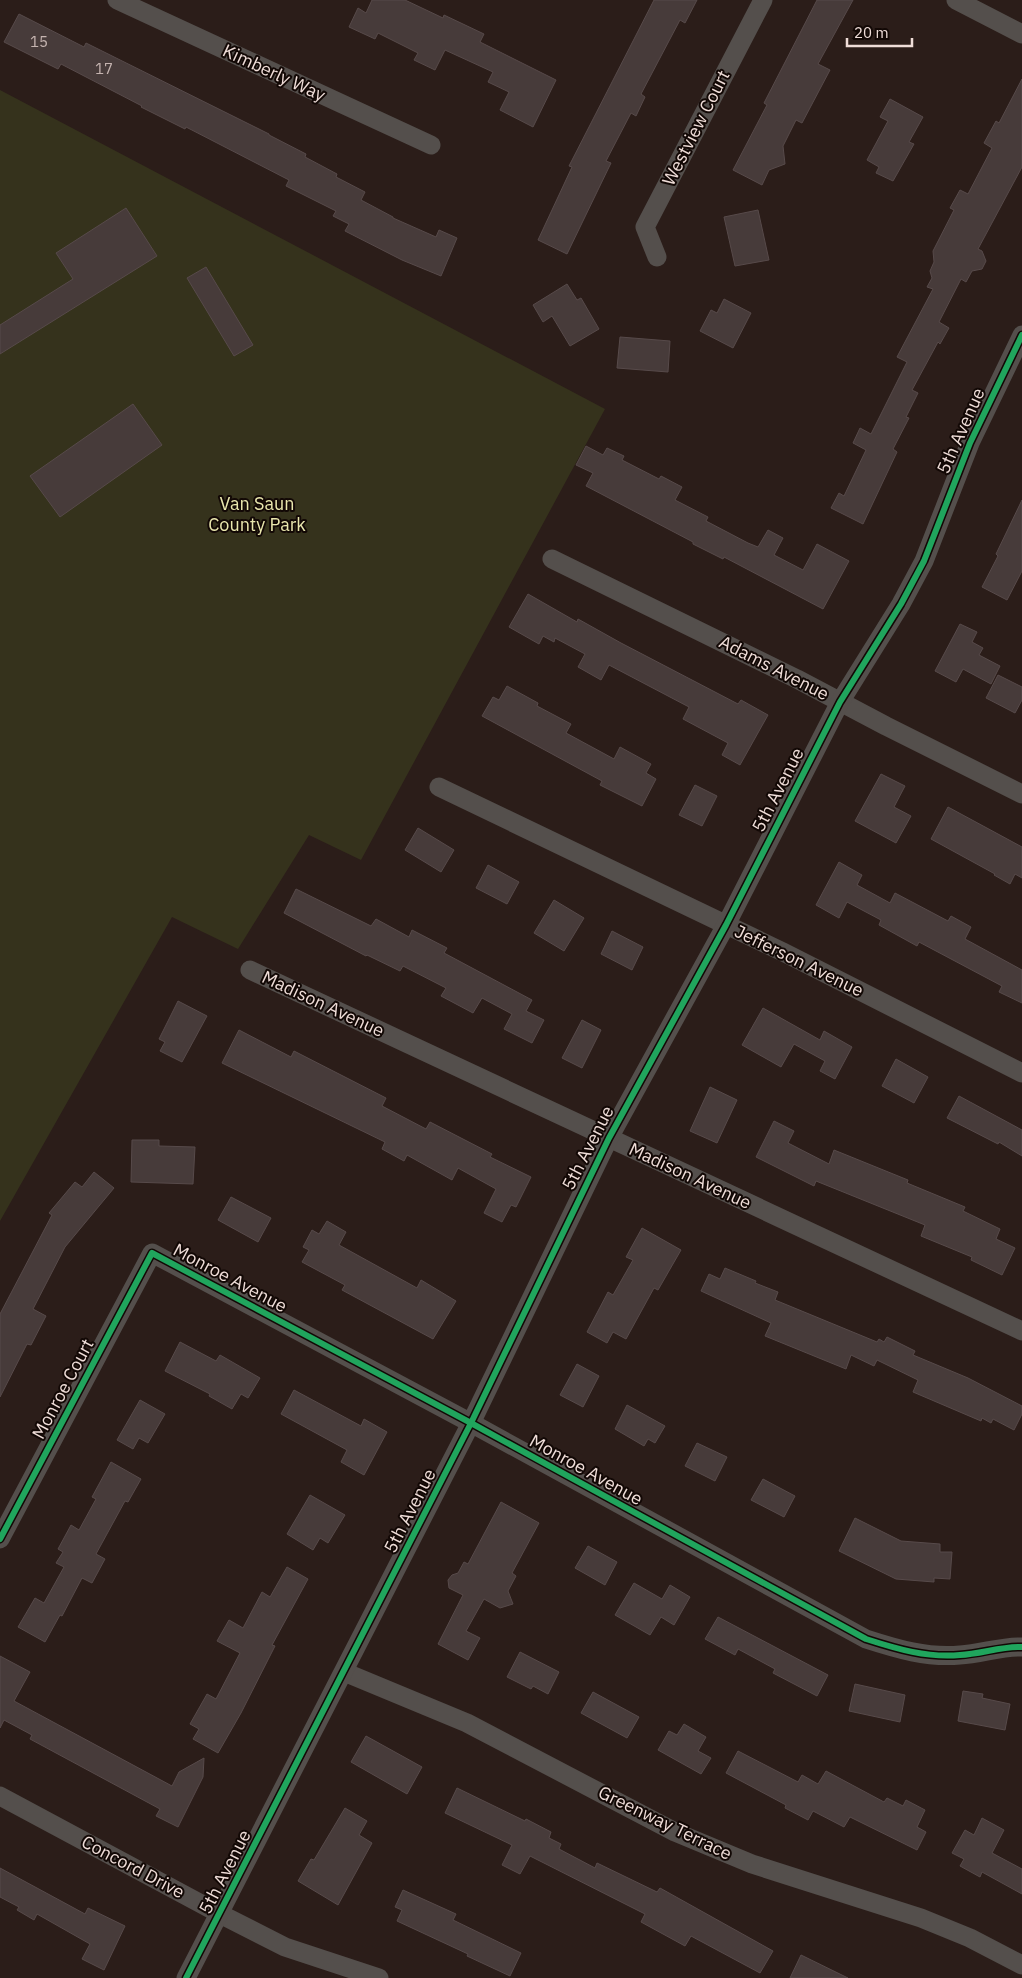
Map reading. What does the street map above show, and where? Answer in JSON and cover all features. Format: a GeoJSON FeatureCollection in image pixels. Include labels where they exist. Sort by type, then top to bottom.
{"type":"FeatureCollection","features":[{"type":"Feature","properties":{"kind":"street","name":"Kimberly Way"},"geometry":{"type":"LineString","coordinates":[[117,0],[431,145]]}},
{"type":"Feature","properties":{"kind":"street","name":"Westview Court"},"geometry":{"type":"LineString","coordinates":[[656,257],[645,227],[762,0]]}},
{"type":"Feature","properties":{"kind":"street"},"geometry":{"type":"LineString","coordinates":[[956,0],[1022,34]]}},
{"type":"Feature","properties":{"kind":"street","name":"5th Avenue"},"geometry":{"type":"LineString","coordinates":[[186,1978],[472,1424],[609,1138],[726,925],[840,702],[901,604],[924,561],[970,443],[1022,335]]}},
{"type":"Feature","properties":{"kind":"street","name":"Adams Avenue"},"geometry":{"type":"LineString","coordinates":[[552,559],[789,675],[1022,794]]}},
{"type":"Feature","properties":{"kind":"street","name":"Jefferson Avenue"},"geometry":{"type":"LineString","coordinates":[[440,787],[726,925],[1022,1073]]}},
{"type":"Feature","properties":{"kind":"street","name":"Madison Avenue"},"geometry":{"type":"LineString","coordinates":[[250,970],[1005,1321],[1022,1331]]}},
{"type":"Feature","properties":{"kind":"street","name":"Monroe Avenue"},"geometry":{"type":"LineString","coordinates":[[152,1253],[472,1424],[866,1639],[899,1650],[931,1656],[960,1656],[1022,1647]]}},
{"type":"Feature","properties":{"kind":"street","name":"Monroe Court"},"geometry":{"type":"LineString","coordinates":[[0,1539],[152,1253]]}},
{"type":"Feature","properties":{"kind":"street","name":"Greenway Terrace"},"geometry":{"type":"LineString","coordinates":[[344,1672],[467,1723],[675,1832],[752,1864],[920,1918],[970,1938],[1022,1965]]}},
{"type":"Feature","properties":{"kind":"street","name":"Concord Drive"},"geometry":{"type":"LineString","coordinates":[[0,1796],[285,1947],[379,1978]]}},
{"type":"Feature","properties":{"kind":"green space","name":"Van Saun County Park"},"geometry":{"type":"Polygon","coordinates":[[[0,90],[605,409],[361,860],[309,835],[238,949],[172,917],[0,1221],[0,90]]]}},
{"type":"Feature","properties":{"kind":"building"},"geometry":{"type":"Polygon","coordinates":[[[372,0],[405,0],[443,18],[444,15],[484,34],[480,42],[556,80],[533,127],[500,110],[509,92],[488,82],[493,72],[445,50],[435,70],[414,60],[418,53],[378,33],[375,39],[349,27],[358,8],[366,13],[372,0]]]}},
{"type":"Feature","properties":{"kind":"building"},"geometry":{"type":"Polygon","coordinates":[[[654,0],[697,0],[685,23],[680,20],[641,94],[645,97],[636,116],[631,113],[606,161],[611,163],[567,254],[538,240],[572,167],[569,166],[654,0]]]}},
{"type":"Feature","properties":{"kind":"building"},"geometry":{"type":"Polygon","coordinates":[[[817,0],[853,0],[818,64],[830,70],[802,123],[796,120],[783,146],[785,164],[769,170],[762,185],[733,170],[767,105],[764,103],[817,0]]]}},
{"type":"Feature","properties":{"kind":"building"},"geometry":{"type":"Polygon","coordinates":[[[19,14],[84,47],[86,43],[306,154],[305,157],[337,174],[336,177],[365,192],[361,200],[393,218],[436,237],[439,230],[457,238],[441,276],[402,260],[345,231],[349,224],[333,216],[336,211],[286,186],[289,180],[186,127],[185,129],[141,107],[61,64],[58,69],[4,42],[19,14]]]}},
{"type":"Feature","properties":{"kind":"building"},"geometry":{"type":"Polygon","coordinates":[[[1022,79],[1022,167],[978,249],[982,251],[986,261],[982,269],[972,271],[966,282],[961,279],[939,322],[949,328],[940,344],[938,342],[912,390],[918,393],[906,417],[909,418],[893,449],[897,452],[863,524],[831,508],[839,493],[844,496],[866,450],[853,443],[860,428],[871,434],[907,362],[897,357],[933,289],[927,287],[932,278],[930,271],[934,262],[933,251],[954,210],[950,208],[960,190],[968,194],[992,148],[984,143],[996,121],[999,123],[1022,79]]]}},
{"type":"Feature","properties":{"kind":"building"},"geometry":{"type":"Polygon","coordinates":[[[890,99],[923,117],[909,142],[914,144],[893,181],[876,173],[879,167],[867,160],[888,121],[880,117],[890,99]]]}},
{"type":"Feature","properties":{"kind":"building"},"geometry":{"type":"Polygon","coordinates":[[[126,208],[157,256],[0,354],[0,325],[73,279],[56,253],[126,208]]]}},
{"type":"Feature","properties":{"kind":"building"},"geometry":{"type":"Polygon","coordinates":[[[758,210],[769,260],[735,266],[724,217],[758,210]]]}},
{"type":"Feature","properties":{"kind":"building"},"geometry":{"type":"Polygon","coordinates":[[[206,267],[253,345],[234,356],[187,278],[206,267]]]}},
{"type":"Feature","properties":{"kind":"building"},"geometry":{"type":"Polygon","coordinates":[[[567,284],[577,300],[581,298],[599,329],[570,346],[552,316],[543,322],[533,305],[567,284]]]}},
{"type":"Feature","properties":{"kind":"building"},"geometry":{"type":"Polygon","coordinates":[[[724,299],[751,313],[733,348],[700,331],[711,310],[717,313],[724,299]]]}},
{"type":"Feature","properties":{"kind":"building"},"geometry":{"type":"Polygon","coordinates":[[[620,337],[670,341],[668,372],[617,368],[620,337]]]}},
{"type":"Feature","properties":{"kind":"building"},"geometry":{"type":"Polygon","coordinates":[[[133,404],[162,445],[60,517],[30,476],[133,404]]]}},
{"type":"Feature","properties":{"kind":"building"},"geometry":{"type":"Polygon","coordinates":[[[586,446],[603,455],[607,448],[624,456],[622,460],[659,479],[661,476],[682,487],[675,500],[708,517],[706,521],[748,543],[758,547],[768,530],[783,538],[774,555],[803,570],[817,544],[849,561],[823,609],[724,557],[723,559],[693,544],[693,542],[586,486],[593,473],[576,465],[586,446]]]}},
{"type":"Feature","properties":{"kind":"building"},"geometry":{"type":"Polygon","coordinates":[[[1022,500],[1022,571],[1007,600],[982,587],[998,556],[996,554],[1022,500]]]}},
{"type":"Feature","properties":{"kind":"building"},"geometry":{"type":"Polygon","coordinates":[[[528,594],[577,622],[578,619],[738,704],[741,700],[768,715],[740,765],[722,755],[728,743],[683,719],[689,707],[609,665],[601,680],[578,667],[585,654],[555,638],[554,642],[543,636],[539,644],[509,627],[528,594]]]}},
{"type":"Feature","properties":{"kind":"building"},"geometry":{"type":"Polygon","coordinates":[[[960,624],[977,632],[972,642],[983,648],[979,655],[1000,666],[991,684],[963,669],[956,682],[935,671],[960,624]]]}},
{"type":"Feature","properties":{"kind":"building"},"geometry":{"type":"Polygon","coordinates":[[[998,675],[1022,687],[1022,700],[1015,713],[986,698],[998,675]]]}},
{"type":"Feature","properties":{"kind":"building"},"geometry":{"type":"Polygon","coordinates":[[[507,686],[538,703],[537,706],[571,724],[566,733],[614,759],[620,747],[651,764],[646,773],[656,779],[642,806],[600,785],[602,781],[482,716],[493,697],[499,700],[507,686]]]}},
{"type":"Feature","properties":{"kind":"building"},"geometry":{"type":"Polygon","coordinates":[[[881,774],[905,786],[894,807],[911,816],[896,843],[855,821],[881,774]]]}},
{"type":"Feature","properties":{"kind":"building"},"geometry":{"type":"Polygon","coordinates":[[[695,785],[717,796],[702,826],[679,815],[695,785]]]}},
{"type":"Feature","properties":{"kind":"building"},"geometry":{"type":"Polygon","coordinates":[[[948,807],[1022,847],[1022,878],[1015,874],[1010,884],[931,839],[948,807]]]}},
{"type":"Feature","properties":{"kind":"building"},"geometry":{"type":"Polygon","coordinates":[[[418,828],[454,850],[441,872],[405,850],[418,828]]]}},
{"type":"Feature","properties":{"kind":"building"},"geometry":{"type":"Polygon","coordinates":[[[839,862],[862,875],[857,885],[890,903],[895,893],[948,921],[951,916],[971,927],[965,939],[1022,970],[1022,1003],[999,992],[1002,986],[919,942],[917,946],[879,925],[881,920],[847,902],[839,918],[816,905],[839,862]]]}},
{"type":"Feature","properties":{"kind":"building"},"geometry":{"type":"Polygon","coordinates":[[[488,865],[519,882],[507,904],[476,888],[488,865]]]}},
{"type":"Feature","properties":{"kind":"building"},"geometry":{"type":"Polygon","coordinates":[[[296,889],[371,926],[376,919],[409,937],[412,930],[447,948],[444,953],[532,1000],[526,1011],[544,1020],[532,1043],[504,1029],[512,1014],[482,998],[473,1013],[441,996],[446,988],[403,966],[400,971],[366,956],[284,913],[296,889]]]}},
{"type":"Feature","properties":{"kind":"building"},"geometry":{"type":"Polygon","coordinates":[[[554,900],[584,918],[564,951],[534,933],[554,900]]]}},
{"type":"Feature","properties":{"kind":"building"},"geometry":{"type":"Polygon","coordinates":[[[612,931],[643,947],[632,970],[601,954],[612,931]]]}},
{"type":"Feature","properties":{"kind":"building"},"geometry":{"type":"Polygon","coordinates":[[[178,1001],[207,1016],[182,1062],[160,1051],[165,1042],[159,1039],[178,1001]]]}},
{"type":"Feature","properties":{"kind":"building"},"geometry":{"type":"Polygon","coordinates":[[[763,1008],[820,1040],[824,1031],[852,1047],[835,1079],[820,1071],[825,1061],[794,1044],[781,1067],[742,1045],[763,1008]]]}},
{"type":"Feature","properties":{"kind":"building"},"geometry":{"type":"Polygon","coordinates":[[[582,1020],[601,1030],[582,1068],[562,1058],[582,1020]]]}},
{"type":"Feature","properties":{"kind":"building"},"geometry":{"type":"Polygon","coordinates":[[[239,1030],[291,1057],[294,1051],[386,1098],[382,1106],[426,1129],[430,1122],[492,1154],[490,1157],[531,1177],[516,1207],[511,1205],[502,1222],[484,1213],[496,1189],[458,1168],[452,1180],[407,1155],[404,1161],[382,1149],[385,1142],[222,1063],[239,1030]]]}},
{"type":"Feature","properties":{"kind":"building"},"geometry":{"type":"Polygon","coordinates":[[[896,1059],[928,1077],[914,1103],[882,1086],[896,1059]]]}},
{"type":"Feature","properties":{"kind":"building"},"geometry":{"type":"Polygon","coordinates":[[[710,1087],[737,1100],[717,1143],[690,1131],[710,1087]]]}},
{"type":"Feature","properties":{"kind":"building"},"geometry":{"type":"Polygon","coordinates":[[[959,1096],[1022,1130],[1022,1156],[999,1142],[998,1144],[947,1118],[959,1096]]]}},
{"type":"Feature","properties":{"kind":"building"},"geometry":{"type":"Polygon","coordinates":[[[774,1121],[794,1131],[788,1143],[829,1164],[834,1150],[908,1180],[907,1183],[965,1207],[963,1211],[1000,1229],[996,1239],[1015,1248],[1002,1275],[971,1260],[972,1257],[921,1236],[925,1225],[816,1181],[814,1186],[756,1157],[774,1121]]]}},
{"type":"Feature","properties":{"kind":"building"},"geometry":{"type":"Polygon","coordinates":[[[132,1140],[159,1140],[159,1146],[195,1147],[193,1184],[131,1182],[132,1140]]]}},
{"type":"Feature","properties":{"kind":"building"},"geometry":{"type":"Polygon","coordinates":[[[94,1172],[114,1188],[65,1247],[33,1309],[46,1316],[31,1345],[27,1344],[0,1397],[0,1314],[52,1215],[49,1213],[75,1182],[82,1187],[94,1172]]]}},
{"type":"Feature","properties":{"kind":"building"},"geometry":{"type":"Polygon","coordinates":[[[231,1197],[271,1218],[258,1242],[218,1220],[231,1197]]]}},
{"type":"Feature","properties":{"kind":"building"},"geometry":{"type":"Polygon","coordinates":[[[327,1221],[346,1232],[339,1245],[417,1288],[421,1280],[456,1301],[433,1339],[342,1290],[345,1285],[302,1262],[309,1250],[303,1247],[312,1230],[319,1234],[327,1221]]]}},
{"type":"Feature","properties":{"kind":"building"},"geometry":{"type":"Polygon","coordinates":[[[642,1228],[681,1250],[658,1290],[654,1288],[626,1339],[613,1332],[607,1343],[587,1332],[608,1292],[613,1295],[633,1260],[626,1257],[642,1228]]]}},
{"type":"Feature","properties":{"kind":"building"},"geometry":{"type":"Polygon","coordinates":[[[725,1268],[778,1292],[775,1300],[877,1342],[879,1339],[884,1342],[887,1337],[915,1351],[913,1355],[968,1378],[1022,1406],[1022,1414],[1014,1430],[993,1419],[991,1423],[982,1418],[981,1421],[913,1392],[918,1380],[877,1360],[874,1366],[851,1355],[846,1369],[765,1336],[771,1323],[701,1291],[709,1274],[720,1279],[725,1268]]]}},
{"type":"Feature","properties":{"kind":"building"},"geometry":{"type":"Polygon","coordinates":[[[180,1342],[216,1361],[220,1355],[260,1378],[248,1398],[241,1394],[232,1409],[209,1396],[210,1394],[165,1371],[180,1342]]]}},
{"type":"Feature","properties":{"kind":"building"},"geometry":{"type":"Polygon","coordinates":[[[577,1364],[599,1376],[583,1407],[560,1395],[577,1364]]]}},
{"type":"Feature","properties":{"kind":"building"},"geometry":{"type":"Polygon","coordinates":[[[294,1390],[361,1426],[364,1419],[387,1432],[364,1475],[341,1462],[347,1450],[281,1414],[294,1390]]]}},
{"type":"Feature","properties":{"kind":"building"},"geometry":{"type":"Polygon","coordinates":[[[140,1400],[165,1414],[148,1443],[139,1438],[133,1449],[117,1440],[140,1400]]]}},
{"type":"Feature","properties":{"kind":"building"},"geometry":{"type":"Polygon","coordinates":[[[627,1405],[665,1426],[655,1443],[648,1439],[644,1446],[615,1429],[627,1405]]]}},
{"type":"Feature","properties":{"kind":"building"},"geometry":{"type":"Polygon","coordinates":[[[697,1443],[727,1457],[715,1481],[685,1466],[697,1443]]]}},
{"type":"Feature","properties":{"kind":"building"},"geometry":{"type":"Polygon","coordinates":[[[111,1462],[141,1479],[128,1502],[125,1501],[96,1554],[105,1559],[92,1583],[82,1578],[62,1616],[60,1615],[45,1642],[18,1627],[35,1598],[44,1603],[64,1567],[56,1563],[63,1552],[58,1549],[71,1525],[79,1530],[96,1499],[92,1497],[111,1462]]]}},
{"type":"Feature","properties":{"kind":"building"},"geometry":{"type":"Polygon","coordinates":[[[763,1479],[795,1496],[784,1517],[751,1500],[763,1479]]]}},
{"type":"Feature","properties":{"kind":"building"},"geometry":{"type":"Polygon","coordinates":[[[310,1495],[345,1515],[328,1543],[320,1538],[313,1550],[287,1534],[310,1495]]]}},
{"type":"Feature","properties":{"kind":"building"},"geometry":{"type":"Polygon","coordinates":[[[501,1502],[539,1523],[512,1573],[516,1576],[508,1591],[513,1604],[500,1608],[484,1599],[466,1631],[480,1638],[468,1660],[438,1644],[463,1595],[449,1588],[448,1580],[452,1575],[458,1573],[464,1562],[468,1564],[501,1502]]]}},
{"type":"Feature","properties":{"kind":"building"},"geometry":{"type":"Polygon","coordinates":[[[855,1518],[901,1541],[940,1544],[940,1552],[952,1552],[950,1579],[934,1578],[934,1582],[896,1579],[839,1551],[855,1518]]]}},
{"type":"Feature","properties":{"kind":"building"},"geometry":{"type":"Polygon","coordinates":[[[588,1546],[617,1562],[605,1585],[575,1568],[588,1546]]]}},
{"type":"Feature","properties":{"kind":"building"},"geometry":{"type":"Polygon","coordinates":[[[287,1567],[308,1579],[272,1645],[275,1646],[241,1713],[218,1753],[193,1739],[199,1729],[190,1724],[207,1694],[216,1699],[240,1653],[217,1641],[229,1620],[243,1628],[262,1592],[270,1597],[287,1567]]]}},
{"type":"Feature","properties":{"kind":"building"},"geometry":{"type":"Polygon","coordinates":[[[634,1583],[662,1599],[670,1585],[690,1597],[674,1625],[661,1617],[650,1635],[615,1615],[634,1583]]]}},
{"type":"Feature","properties":{"kind":"building"},"geometry":{"type":"Polygon","coordinates":[[[718,1617],[828,1675],[817,1696],[773,1673],[775,1669],[738,1649],[735,1655],[705,1639],[718,1617]]]}},
{"type":"Feature","properties":{"kind":"building"},"geometry":{"type":"Polygon","coordinates":[[[520,1652],[559,1672],[548,1694],[533,1686],[531,1689],[507,1677],[520,1652]]]}},
{"type":"Feature","properties":{"kind":"building"},"geometry":{"type":"Polygon","coordinates":[[[0,1656],[30,1672],[14,1701],[172,1786],[179,1772],[204,1758],[203,1777],[178,1827],[156,1816],[160,1809],[30,1739],[32,1735],[4,1720],[0,1728],[0,1656]]]}},
{"type":"Feature","properties":{"kind":"building"},"geometry":{"type":"Polygon","coordinates":[[[855,1684],[905,1695],[900,1722],[849,1711],[855,1684]]]}},
{"type":"Feature","properties":{"kind":"building"},"geometry":{"type":"Polygon","coordinates":[[[963,1691],[983,1694],[982,1698],[1010,1704],[1005,1730],[958,1721],[963,1691]]]}},
{"type":"Feature","properties":{"kind":"building"},"geometry":{"type":"Polygon","coordinates":[[[593,1692],[639,1717],[627,1738],[581,1713],[593,1692]]]}},
{"type":"Feature","properties":{"kind":"building"},"geometry":{"type":"Polygon","coordinates":[[[684,1724],[706,1737],[698,1751],[711,1758],[701,1774],[658,1750],[669,1731],[677,1735],[684,1724]]]}},
{"type":"Feature","properties":{"kind":"building"},"geometry":{"type":"Polygon","coordinates":[[[366,1736],[422,1767],[407,1794],[351,1762],[366,1736]]]}},
{"type":"Feature","properties":{"kind":"building"},"geometry":{"type":"Polygon","coordinates":[[[738,1751],[798,1782],[802,1775],[818,1784],[826,1771],[884,1802],[887,1798],[903,1806],[906,1800],[925,1810],[917,1827],[926,1832],[917,1850],[850,1817],[844,1827],[813,1811],[808,1820],[785,1808],[786,1805],[726,1773],[738,1751]]]}},
{"type":"Feature","properties":{"kind":"building"},"geometry":{"type":"Polygon","coordinates":[[[457,1788],[551,1832],[549,1838],[561,1844],[559,1849],[595,1868],[597,1863],[657,1892],[660,1888],[773,1951],[760,1973],[691,1936],[685,1946],[641,1922],[645,1914],[530,1856],[520,1874],[502,1865],[512,1845],[445,1813],[457,1788]]]}},
{"type":"Feature","properties":{"kind":"building"},"geometry":{"type":"Polygon","coordinates":[[[345,1808],[367,1821],[359,1835],[372,1843],[338,1905],[298,1881],[311,1859],[314,1860],[345,1808]]]}},
{"type":"Feature","properties":{"kind":"building"},"geometry":{"type":"Polygon","coordinates":[[[982,1818],[1004,1830],[992,1853],[1022,1869],[1022,1894],[982,1872],[980,1877],[960,1866],[964,1859],[952,1853],[965,1830],[974,1835],[982,1818]]]}},
{"type":"Feature","properties":{"kind":"building"},"geometry":{"type":"Polygon","coordinates":[[[0,1868],[85,1914],[88,1908],[125,1926],[104,1970],[82,1959],[90,1944],[37,1914],[34,1920],[17,1910],[19,1907],[0,1897],[0,1868]]]}},
{"type":"Feature","properties":{"kind":"building"},"geometry":{"type":"Polygon","coordinates":[[[403,1890],[456,1914],[453,1920],[521,1953],[510,1976],[397,1921],[402,1910],[395,1907],[403,1890]]]}},
{"type":"Feature","properties":{"kind":"building"},"geometry":{"type":"Polygon","coordinates":[[[801,1955],[848,1978],[790,1978],[801,1955]]]}},
{"type":"Feature","properties":{"kind":"cycle path"},"geometry":{"type":"LineString","coordinates":[[186,1978],[471,1423],[609,1138],[726,925],[840,702],[901,604],[924,561],[970,443],[1022,335]]}},
{"type":"Feature","properties":{"kind":"cycle path"},"geometry":{"type":"LineString","coordinates":[[0,1539],[152,1253],[471,1423],[866,1639],[924,1654],[948,1656],[1022,1647]]}}]}
